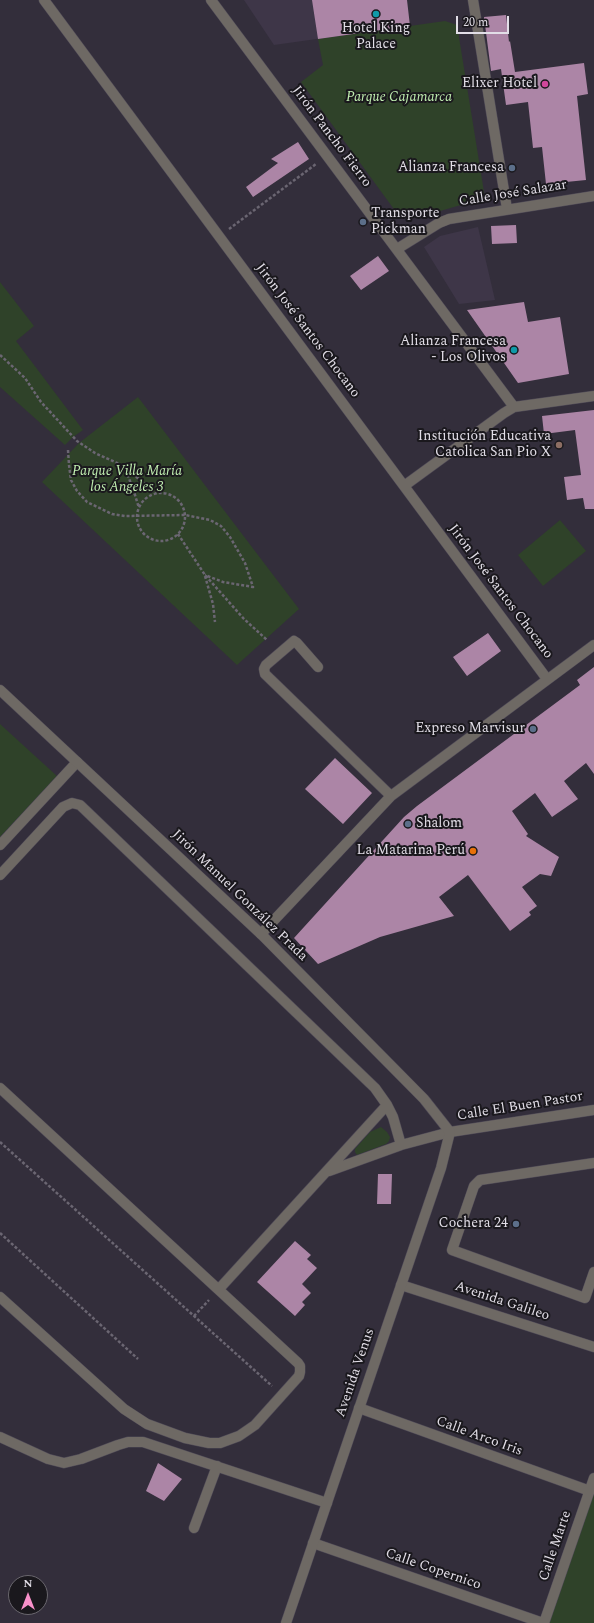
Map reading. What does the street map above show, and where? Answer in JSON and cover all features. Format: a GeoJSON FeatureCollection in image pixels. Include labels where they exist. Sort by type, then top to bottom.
{"type":"FeatureCollection","features":[{"type":"Feature","properties":{"kind":"street","name":"Jirón José Santos Chocano"},"geometry":{"type":"LineString","coordinates":[[44,0],[547,679]]}},
{"type":"Feature","properties":{"kind":"street","name":"Jirón Pancho Fierro"},"geometry":{"type":"LineString","coordinates":[[211,0],[514,407]]}},
{"type":"Feature","properties":{"kind":"street"},"geometry":{"type":"LineString","coordinates":[[473,0],[507,209]]}},
{"type":"Feature","properties":{"kind":"street","name":"Calle José Salazar"},"geometry":{"type":"LineString","coordinates":[[397,249],[439,223],[449,219],[594,196]]}},
{"type":"Feature","properties":{"kind":"street"},"geometry":{"type":"LineString","coordinates":[[404,486],[514,407],[594,396]]}},
{"type":"Feature","properties":{"kind":"street"},"geometry":{"type":"LineString","coordinates":[[318,667],[294,641],[266,665],[264,669],[266,674],[391,796]]}},
{"type":"Feature","properties":{"kind":"street"},"geometry":{"type":"LineString","coordinates":[[261,934],[391,796],[594,645]]}},
{"type":"Feature","properties":{"kind":"street","name":"Jirón Manuel González Prada"},"geometry":{"type":"LineString","coordinates":[[0,690],[261,934],[424,1099],[450,1132]]}},
{"type":"Feature","properties":{"kind":"street"},"geometry":{"type":"LineString","coordinates":[[0,845],[77,762]]}},
{"type":"Feature","properties":{"kind":"street"},"geometry":{"type":"LineString","coordinates":[[0,875],[63,807],[72,803],[80,805],[375,1088],[387,1105],[398,1131],[401,1145]]}},
{"type":"Feature","properties":{"kind":"street"},"geometry":{"type":"LineString","coordinates":[[0,1088],[219,1289],[300,1366],[299,1376],[247,1431],[220,1443],[198,1441],[172,1434],[147,1424],[124,1409],[0,1297]]}},
{"type":"Feature","properties":{"kind":"street"},"geometry":{"type":"LineString","coordinates":[[219,1289],[387,1105]]}},
{"type":"Feature","properties":{"kind":"street","name":"Calle El Buen Pastor"},"geometry":{"type":"LineString","coordinates":[[327,1172],[401,1145],[450,1132],[594,1110]]}},
{"type":"Feature","properties":{"kind":"street","name":"Avenida Venus"},"geometry":{"type":"LineString","coordinates":[[286,1623],[441,1168],[450,1132]]}},
{"type":"Feature","properties":{"kind":"street"},"geometry":{"type":"LineString","coordinates":[[594,1163],[480,1180],[474,1186],[452,1250],[585,1298],[594,1272]]}},
{"type":"Feature","properties":{"kind":"street","name":"Avenida Galileo"},"geometry":{"type":"LineString","coordinates":[[401,1284],[594,1347]]}},
{"type":"Feature","properties":{"kind":"street","name":"Calle Arco Iris"},"geometry":{"type":"LineString","coordinates":[[359,1408],[590,1491]]}},
{"type":"Feature","properties":{"kind":"street"},"geometry":{"type":"LineString","coordinates":[[0,1437],[48,1459],[59,1462],[76,1461],[118,1445],[138,1442],[153,1444],[327,1503]]}},
{"type":"Feature","properties":{"kind":"street"},"geometry":{"type":"LineString","coordinates":[[194,1528],[217,1466]]}},
{"type":"Feature","properties":{"kind":"street","name":"Calle Marte"},"geometry":{"type":"LineString","coordinates":[[544,1623],[594,1478]]}},
{"type":"Feature","properties":{"kind":"street","name":"Calle Copernico"},"geometry":{"type":"LineString","coordinates":[[313,1543],[544,1623]]}},
{"type":"Feature","properties":{"kind":"path"},"geometry":{"type":"LineString","coordinates":[[219,237],[327,155]]}},
{"type":"Feature","properties":{"kind":"path"},"geometry":{"type":"LineString","coordinates":[[0,355],[25,378],[41,402],[77,441],[95,453],[117,463],[156,494]]}},
{"type":"Feature","properties":{"kind":"path"},"geometry":{"type":"LineString","coordinates":[[68,450],[72,480],[77,491],[87,502],[112,514],[137,516],[185,515],[210,520],[221,526],[239,550],[253,586],[223,582],[205,575]]}},
{"type":"Feature","properties":{"kind":"path"},"geometry":{"type":"LineString","coordinates":[[126,470],[138,508],[138,524],[141,531],[146,536],[161,541],[169,539],[178,534],[184,522],[185,515],[180,503],[175,498],[165,493],[156,494],[145,499],[138,508]]}},
{"type":"Feature","properties":{"kind":"path"},"geometry":{"type":"LineString","coordinates":[[178,534],[205,575],[244,618],[267,640]]}},
{"type":"Feature","properties":{"kind":"path"},"geometry":{"type":"LineString","coordinates":[[205,575],[213,604],[215,622]]}},
{"type":"Feature","properties":{"kind":"path"},"geometry":{"type":"LineString","coordinates":[[0,1142],[282,1394]]}},
{"type":"Feature","properties":{"kind":"path"},"geometry":{"type":"LineString","coordinates":[[0,1233],[138,1359]]}},
{"type":"Feature","properties":{"kind":"path"},"geometry":{"type":"LineString","coordinates":[[194,1316],[219,1289]]}},
{"type":"Feature","properties":{"kind":"shaded area"},"geometry":{"type":"Polygon","coordinates":[[[244,0],[354,0],[359,33],[274,45],[244,0]]]}},
{"type":"Feature","properties":{"kind":"shaded area"},"geometry":{"type":"Polygon","coordinates":[[[478,227],[495,300],[459,304],[424,247],[440,236],[478,227]]]}},
{"type":"Feature","properties":{"kind":"green space","name":"Parque Cajamarca"},"geometry":{"type":"Polygon","coordinates":[[[445,21],[457,25],[485,198],[416,218],[396,212],[301,82],[323,65],[318,39],[445,21]]]}},
{"type":"Feature","properties":{"kind":"green space"},"geometry":{"type":"Polygon","coordinates":[[[0,282],[34,326],[16,341],[83,430],[65,445],[0,387],[0,282]]]}},
{"type":"Feature","properties":{"kind":"green space","name":"Parque Villa María los Ángeles 3"},"geometry":{"type":"Polygon","coordinates":[[[138,397],[299,609],[237,665],[42,482],[79,443],[138,397]]]}},
{"type":"Feature","properties":{"kind":"green space"},"geometry":{"type":"Polygon","coordinates":[[[560,520],[586,551],[543,586],[518,555],[560,520]]]}},
{"type":"Feature","properties":{"kind":"green space"},"geometry":{"type":"Polygon","coordinates":[[[0,724],[57,776],[0,837],[0,724]]]}},
{"type":"Feature","properties":{"kind":"green space"},"geometry":{"type":"Polygon","coordinates":[[[381,1127],[390,1137],[389,1141],[386,1144],[357,1155],[355,1149],[370,1132],[381,1127]]]}},
{"type":"Feature","properties":{"kind":"green space"},"geometry":{"type":"Polygon","coordinates":[[[594,1489],[594,1623],[548,1623],[594,1489]]]}},
{"type":"Feature","properties":{"kind":"building"},"geometry":{"type":"Polygon","coordinates":[[[312,0],[407,0],[410,26],[318,39],[312,0]]]}},
{"type":"Feature","properties":{"kind":"building"},"geometry":{"type":"Polygon","coordinates":[[[506,15],[509,42],[510,41],[515,72],[584,63],[588,94],[577,96],[586,180],[546,184],[542,147],[533,148],[528,102],[506,105],[501,69],[491,71],[484,17],[506,15]]]}},
{"type":"Feature","properties":{"kind":"building"},"geometry":{"type":"Polygon","coordinates":[[[298,142],[309,159],[253,197],[246,187],[278,163],[271,159],[298,142]]]}},
{"type":"Feature","properties":{"kind":"building"},"geometry":{"type":"Polygon","coordinates":[[[516,225],[517,243],[492,244],[491,226],[516,225]]]}},
{"type":"Feature","properties":{"kind":"building"},"geometry":{"type":"Polygon","coordinates":[[[378,256],[389,271],[361,290],[350,276],[378,256]]]}},
{"type":"Feature","properties":{"kind":"building","name":"Alianza Francesa - Los Olivos"},"geometry":{"type":"Polygon","coordinates":[[[524,302],[528,322],[560,317],[569,374],[518,383],[467,310],[524,302]]]}},
{"type":"Feature","properties":{"kind":"building"},"geometry":{"type":"Polygon","coordinates":[[[594,410],[594,509],[585,509],[583,498],[567,500],[564,477],[581,475],[575,430],[544,434],[542,416],[594,410]]]}},
{"type":"Feature","properties":{"kind":"building"},"geometry":{"type":"Polygon","coordinates":[[[488,633],[501,651],[467,676],[453,657],[488,633]]]}},
{"type":"Feature","properties":{"kind":"building"},"geometry":{"type":"Polygon","coordinates":[[[594,667],[594,774],[586,763],[564,781],[578,799],[552,817],[535,793],[512,811],[528,834],[526,836],[559,857],[551,876],[540,874],[522,887],[537,906],[529,912],[531,915],[510,931],[468,875],[439,897],[454,916],[380,937],[318,964],[294,938],[404,817],[580,685],[577,680],[594,667]]]}},
{"type":"Feature","properties":{"kind":"building"},"geometry":{"type":"Polygon","coordinates":[[[335,758],[372,793],[343,824],[305,789],[335,758]]]}},
{"type":"Feature","properties":{"kind":"building"},"geometry":{"type":"Polygon","coordinates":[[[378,1174],[392,1174],[391,1204],[377,1204],[378,1174]]]}},
{"type":"Feature","properties":{"kind":"building"},"geometry":{"type":"Polygon","coordinates":[[[295,1241],[311,1255],[307,1259],[317,1268],[302,1284],[311,1293],[302,1302],[305,1305],[295,1316],[257,1282],[295,1241]]]}},
{"type":"Feature","properties":{"kind":"building"},"geometry":{"type":"Polygon","coordinates":[[[158,1463],[182,1479],[164,1501],[146,1491],[158,1463]]]}},
{"type":"Feature","properties":{"kind":"place","name":"Hotel King Palace"},"geometry":{"type":"Point","coordinates":[376,14]}},
{"type":"Feature","properties":{"kind":"place","name":"Elixer Hotel"},"geometry":{"type":"Point","coordinates":[545,84]}},
{"type":"Feature","properties":{"kind":"place","name":"Alianza Francesa"},"geometry":{"type":"Point","coordinates":[512,168]}},
{"type":"Feature","properties":{"kind":"place","name":"Transporte Pickman"},"geometry":{"type":"Point","coordinates":[363,222]}},
{"type":"Feature","properties":{"kind":"place","name":"Alianza Francesa - Los Olivos"},"geometry":{"type":"Point","coordinates":[514,350]}},
{"type":"Feature","properties":{"kind":"place","name":"Institución Educativa Catolica San Pio X"},"geometry":{"type":"Point","coordinates":[559,445]}},
{"type":"Feature","properties":{"kind":"place","name":"Expreso Marvisur"},"geometry":{"type":"Point","coordinates":[533,729]}},
{"type":"Feature","properties":{"kind":"place","name":"Shalom"},"geometry":{"type":"Point","coordinates":[408,824]}},
{"type":"Feature","properties":{"kind":"place","name":"La Matarina Perú"},"geometry":{"type":"Point","coordinates":[473,851]}},
{"type":"Feature","properties":{"kind":"place","name":"Cochera 24"},"geometry":{"type":"Point","coordinates":[516,1224]}}]}
